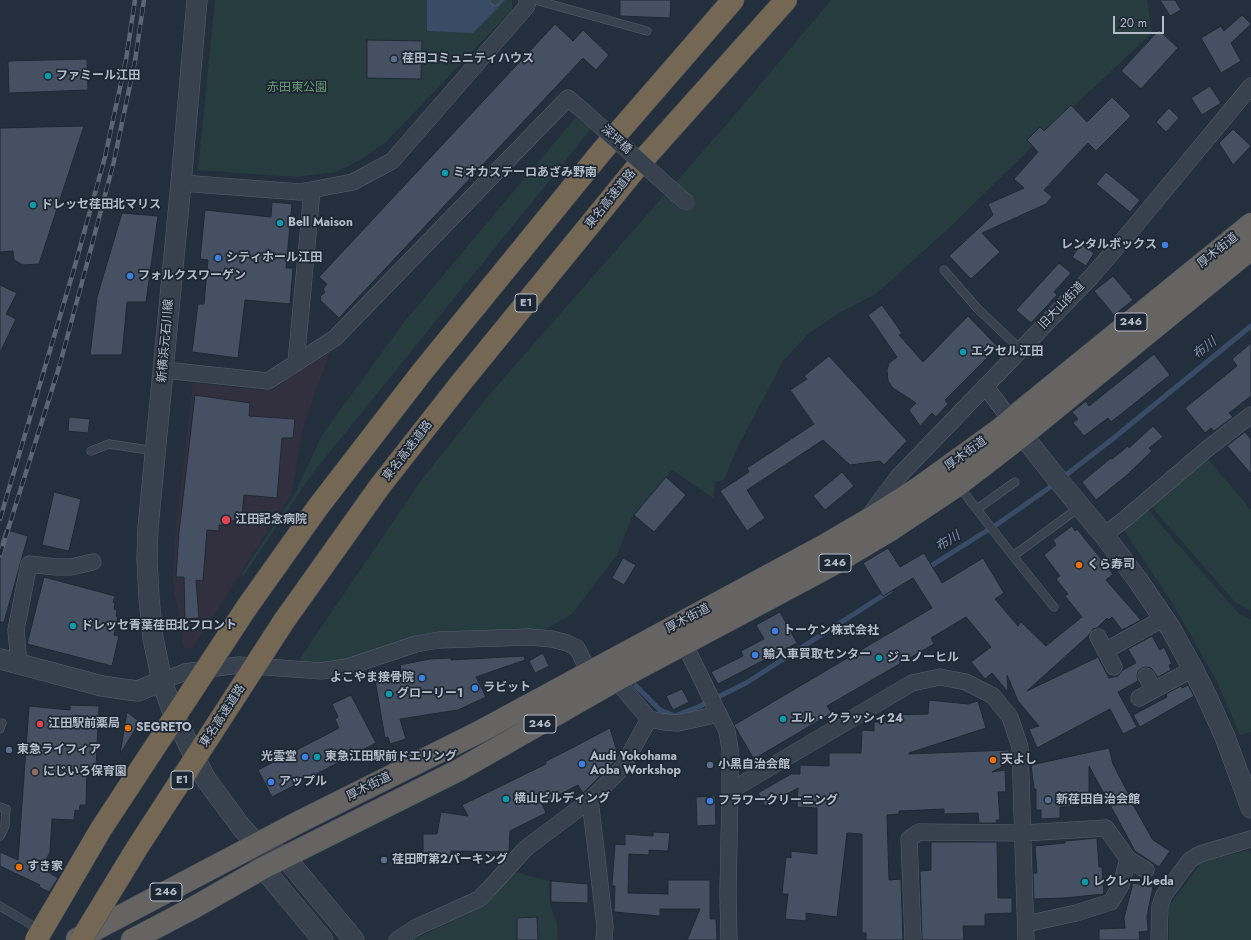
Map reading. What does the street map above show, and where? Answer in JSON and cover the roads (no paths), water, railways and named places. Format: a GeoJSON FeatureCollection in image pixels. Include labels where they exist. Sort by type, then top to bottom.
{"type":"FeatureCollection","features":[{"type":"Feature","properties":{"kind":"highway"},"geometry":{"type":"LineString","coordinates":[[36,940],[101,829],[247,607],[318,507],[422,372],[602,151],[733,0]]}},
{"type":"Feature","properties":{"kind":"highway","name":"東名高速道路"},"geometry":{"type":"LineString","coordinates":[[81,940],[133,854],[284,621],[380,486],[460,384],[641,162],[786,0]]}},
{"type":"Feature","properties":{"kind":"highway","name":"厚木街道"},"geometry":{"type":"LineString","coordinates":[[76,940],[257,844],[479,732],[614,670],[684,643],[830,566],[892,529],[958,484],[1017,428],[1251,224]]}},
{"type":"Feature","properties":{"kind":"highway","name":"厚木街道"},"geometry":{"type":"LineString","coordinates":[[132,940],[263,868],[460,770],[614,670],[917,489],[996,433],[1017,428],[1251,249]]}},
{"type":"Feature","properties":{"kind":"street","name":"新横浜元石川線"},"geometry":{"type":"LineString","coordinates":[[197,0],[150,509],[147,559],[149,598],[153,638],[162,681],[176,721],[205,778],[242,828],[257,844]]}},
{"type":"Feature","properties":{"kind":"street"},"geometry":{"type":"LineString","coordinates":[[181,183],[300,192],[312,191],[353,182],[392,161],[527,6],[527,0]]}},
{"type":"Feature","properties":{"kind":"street","name":"旧大山街道"},"geometry":{"type":"LineString","coordinates":[[866,520],[898,477],[1086,282],[1251,86]]}},
{"type":"Feature","properties":{"kind":"street","name":"深坪橋"},"geometry":{"type":"LineString","coordinates":[[296,363],[335,338],[568,98],[687,203]]}},
{"type":"Feature","properties":{"kind":"street"},"geometry":{"type":"LineString","coordinates":[[164,370],[268,381],[296,363],[312,191]]}},
{"type":"Feature","properties":{"kind":"street"},"geometry":{"type":"LineString","coordinates":[[985,386],[1060,482],[1104,535],[1164,618],[1193,669],[1225,737],[1251,808]]}},
{"type":"Feature","properties":{"kind":"street"},"geometry":{"type":"LineString","coordinates":[[1104,535],[1207,449],[1251,415]]}},
{"type":"Feature","properties":{"kind":"street"},"geometry":{"type":"LineString","coordinates":[[20,664],[16,630],[29,564],[71,567],[93,562]]}},
{"type":"Feature","properties":{"kind":"street"},"geometry":{"type":"LineString","coordinates":[[1114,666],[1101,644],[1164,618]]}},
{"type":"Feature","properties":{"kind":"street"},"geometry":{"type":"LineString","coordinates":[[0,660],[102,686],[138,691],[185,672],[239,665],[321,671],[347,667],[416,644],[439,640],[529,636],[568,643],[614,670],[649,719],[664,722],[678,722],[718,713]]}},
{"type":"Feature","properties":{"kind":"street"},"geometry":{"type":"LineString","coordinates":[[684,643],[727,731],[730,749],[728,893],[729,940]]}},
{"type":"Feature","properties":{"kind":"street"},"geometry":{"type":"LineString","coordinates":[[1139,698],[1193,669]]}},
{"type":"Feature","properties":{"kind":"street"},"geometry":{"type":"LineString","coordinates":[[1146,676],[1154,690]]}},
{"type":"Feature","properties":{"kind":"street"},"geometry":{"type":"LineString","coordinates":[[730,791],[912,683],[940,677],[966,682],[993,696],[1010,717],[1020,747],[1026,940]]}},
{"type":"Feature","properties":{"kind":"street"},"geometry":{"type":"LineString","coordinates":[[397,940],[415,928],[478,899],[489,890],[526,848],[590,800],[622,768],[649,719]]}},
{"type":"Feature","properties":{"kind":"street"},"geometry":{"type":"LineString","coordinates":[[590,800],[604,918],[604,940]]}},
{"type":"Feature","properties":{"kind":"street"},"geometry":{"type":"LineString","coordinates":[[913,940],[909,839],[919,832],[1023,833],[1106,828],[1128,859],[1146,870]]}},
{"type":"Feature","properties":{"kind":"street"},"geometry":{"type":"LineString","coordinates":[[1160,940],[1160,906],[1164,896],[1190,860],[1200,854],[1251,839]]}},
{"type":"Feature","properties":{"kind":"street"},"geometry":{"type":"LineString","coordinates":[[257,844],[285,857],[354,940]]}},
{"type":"Feature","properties":{"kind":"street"},"geometry":{"type":"LineString","coordinates":[[257,844],[263,868],[323,940]]}},
{"type":"Feature","properties":{"kind":"street"},"geometry":{"type":"LineString","coordinates":[[1026,924],[1076,913],[1111,902],[1121,885],[1128,859]]}},
{"type":"Feature","properties":{"kind":"lane"},"geometry":{"type":"LineString","coordinates":[[535,0],[648,31]]}},
{"type":"Feature","properties":{"kind":"lane"},"geometry":{"type":"LineString","coordinates":[[944,270],[977,308],[1020,350]]}},
{"type":"Feature","properties":{"kind":"lane"},"geometry":{"type":"LineString","coordinates":[[91,451],[109,444],[155,451]]}},
{"type":"Feature","properties":{"kind":"lane"},"geometry":{"type":"LineString","coordinates":[[977,509],[1015,482]]}},
{"type":"Feature","properties":{"kind":"lane"},"geometry":{"type":"LineString","coordinates":[[958,484],[1054,607]]}},
{"type":"Feature","properties":{"kind":"lane"},"geometry":{"type":"LineString","coordinates":[[1013,556],[1080,506]]}},
{"type":"Feature","properties":{"kind":"lane"},"geometry":{"type":"LineString","coordinates":[[0,807],[6,809],[5,826],[0,836]]}},
{"type":"Feature","properties":{"kind":"lane"},"geometry":{"type":"LineString","coordinates":[[0,906],[30,924],[48,940]]}},
{"type":"Feature","properties":{"kind":"water"},"geometry":{"type":"Polygon","coordinates":[[[427,0],[505,0],[473,33],[427,31],[427,0]]]}},
{"type":"Feature","properties":{"kind":"waterway","name":"布川"},"geometry":{"type":"LineString","coordinates":[[1062,478],[1110,441],[1251,326]]}},
{"type":"Feature","properties":{"kind":"waterway","name":"布川"},"geometry":{"type":"LineString","coordinates":[[926,569],[999,523],[1056,483]]}},
{"type":"Feature","properties":{"kind":"waterway","name":"布川"},"geometry":{"type":"LineString","coordinates":[[636,686],[660,710],[675,716],[698,707],[746,683],[890,591]]}},
{"type":"Feature","properties":{"kind":"railway"},"geometry":{"type":"LineString","coordinates":[[0,519],[74,269],[105,157],[126,60],[135,0]]}},
{"type":"Feature","properties":{"kind":"railway"},"geometry":{"type":"LineString","coordinates":[[0,555],[60,364],[114,161],[135,61],[144,0]]}},
{"type":"Feature","properties":{"kind":"place","name":"荏田コミュニティハウス"},"geometry":{"type":"Point","coordinates":[394,59]}},
{"type":"Feature","properties":{"kind":"place","name":"ファミール江田"},"geometry":{"type":"Point","coordinates":[48,76]}},
{"type":"Feature","properties":{"kind":"place","name":"ミオカステーロあざみ野南"},"geometry":{"type":"Point","coordinates":[445,173]}},
{"type":"Feature","properties":{"kind":"place","name":"ドレッセ荏田北マリス"},"geometry":{"type":"Point","coordinates":[33,205]}},
{"type":"Feature","properties":{"kind":"place","name":"Bell Maison"},"geometry":{"type":"Point","coordinates":[280,223]}},
{"type":"Feature","properties":{"kind":"place","name":"レンタルボックス"},"geometry":{"type":"Point","coordinates":[1165,245]}},
{"type":"Feature","properties":{"kind":"place","name":"シティホール江田"},"geometry":{"type":"Point","coordinates":[218,258]}},
{"type":"Feature","properties":{"kind":"place","name":"フォルクスワーゲン"},"geometry":{"type":"Point","coordinates":[130,276]}},
{"type":"Feature","properties":{"kind":"place","name":"エクセル江田"},"geometry":{"type":"Point","coordinates":[963,352]}},
{"type":"Feature","properties":{"kind":"place","name":"江田記念病院"},"geometry":{"type":"Point","coordinates":[226,520]}},
{"type":"Feature","properties":{"kind":"place","name":"くら寿司"},"geometry":{"type":"Point","coordinates":[1079,565]}},
{"type":"Feature","properties":{"kind":"place","name":"ドレッセ青葉荏田北フロント"},"geometry":{"type":"Point","coordinates":[73,626]}},
{"type":"Feature","properties":{"kind":"place","name":"トーケン株式会社"},"geometry":{"type":"Point","coordinates":[775,631]}},
{"type":"Feature","properties":{"kind":"place","name":"輸入車買取センター"},"geometry":{"type":"Point","coordinates":[755,655]}},
{"type":"Feature","properties":{"kind":"place","name":"ジュノーヒル"},"geometry":{"type":"Point","coordinates":[879,658]}},
{"type":"Feature","properties":{"kind":"place","name":"よこやま接骨院"},"geometry":{"type":"Point","coordinates":[422,678]}},
{"type":"Feature","properties":{"kind":"place","name":"ラビット"},"geometry":{"type":"Point","coordinates":[475,688]}},
{"type":"Feature","properties":{"kind":"place","name":"グローリー1"},"geometry":{"type":"Point","coordinates":[389,694]}},
{"type":"Feature","properties":{"kind":"place","name":"エル・クラッシィ24"},"geometry":{"type":"Point","coordinates":[783,719]}},
{"type":"Feature","properties":{"kind":"place","name":"江田駅前薬局"},"geometry":{"type":"Point","coordinates":[40,724]}},
{"type":"Feature","properties":{"kind":"place","name":"SEGRETO"},"geometry":{"type":"Point","coordinates":[128,728]}},
{"type":"Feature","properties":{"kind":"place","name":"東急ライフィア"},"geometry":{"type":"Point","coordinates":[9,750]}},
{"type":"Feature","properties":{"kind":"place","name":"光雲堂"},"geometry":{"type":"Point","coordinates":[305,757]}},
{"type":"Feature","properties":{"kind":"place","name":"東急江田駅前ドエリング"},"geometry":{"type":"Point","coordinates":[317,757]}},
{"type":"Feature","properties":{"kind":"place","name":"天よし"},"geometry":{"type":"Point","coordinates":[993,760]}},
{"type":"Feature","properties":{"kind":"place","name":"Audi Yokohama Aoba Workshop"},"geometry":{"type":"Point","coordinates":[582,764]}},
{"type":"Feature","properties":{"kind":"place","name":"小黒自治会館"},"geometry":{"type":"Point","coordinates":[710,765]}},
{"type":"Feature","properties":{"kind":"place","name":"にじいろ保育園"},"geometry":{"type":"Point","coordinates":[35,772]}},
{"type":"Feature","properties":{"kind":"place","name":"アップル"},"geometry":{"type":"Point","coordinates":[271,782]}},
{"type":"Feature","properties":{"kind":"place","name":"横山ビルディング"},"geometry":{"type":"Point","coordinates":[506,799]}},
{"type":"Feature","properties":{"kind":"place","name":"新荏田自治会館"},"geometry":{"type":"Point","coordinates":[1048,800]}},
{"type":"Feature","properties":{"kind":"place","name":"フラワークリーニング"},"geometry":{"type":"Point","coordinates":[710,801]}},
{"type":"Feature","properties":{"kind":"place","name":"荏田町第2パーキング"},"geometry":{"type":"Point","coordinates":[384,860]}},
{"type":"Feature","properties":{"kind":"place","name":"すき家"},"geometry":{"type":"Point","coordinates":[19,867]}},
{"type":"Feature","properties":{"kind":"place","name":"レクレールeda"},"geometry":{"type":"Point","coordinates":[1085,882]}},
{"type":"Feature","properties":{"kind":"park label","name":"赤田東公園"},"geometry":{"type":"Point","coordinates":[297,88]}}]}
